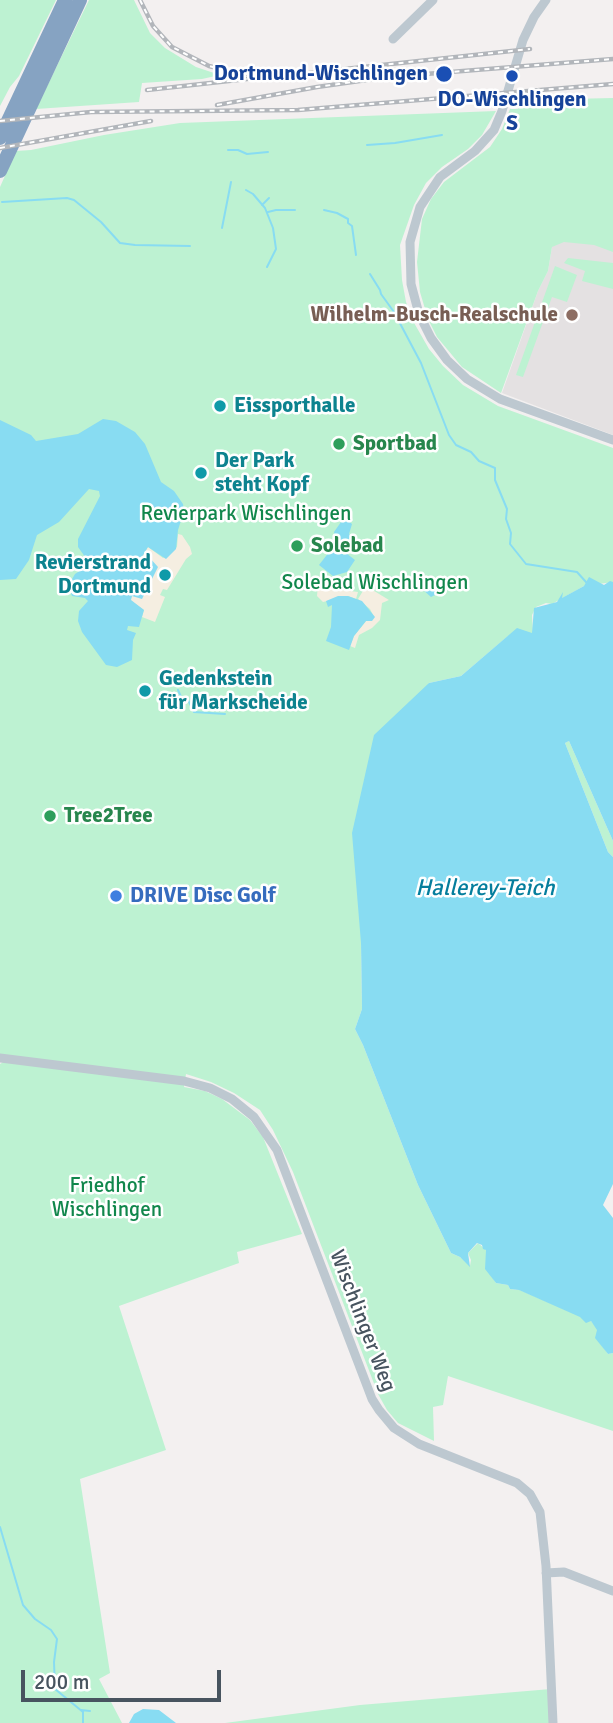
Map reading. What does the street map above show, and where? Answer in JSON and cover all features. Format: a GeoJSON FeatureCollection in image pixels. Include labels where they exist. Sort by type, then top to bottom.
{"type":"FeatureCollection","features":[{"type":"Feature","properties":{"kind":"highway"},"geometry":{"type":"LineString","coordinates":[[0,138],[65,0]]}},
{"type":"Feature","properties":{"kind":"highway"},"geometry":{"type":"LineString","coordinates":[[0,171],[80,0]]}},
{"type":"Feature","properties":{"kind":"street"},"geometry":{"type":"LineString","coordinates":[[393,39],[408,31],[433,0]]}},
{"type":"Feature","properties":{"kind":"street"},"geometry":{"type":"LineString","coordinates":[[546,0],[526,33],[494,130],[480,146],[440,177],[420,207],[410,242],[411,284],[419,314],[431,338],[447,360],[467,379],[500,399],[613,440]]}},
{"type":"Feature","properties":{"kind":"street","name":"Wischlinger Weg"},"geometry":{"type":"LineString","coordinates":[[0,1058],[184,1081],[211,1088],[250,1112],[277,1150],[372,1399],[379,1410],[394,1428],[408,1438],[517,1483],[530,1494],[540,1513],[546,1573],[553,1723]]}},
{"type":"Feature","properties":{"kind":"street"},"geometry":{"type":"LineString","coordinates":[[546,1573],[564,1572],[613,1591]]}},
{"type":"Feature","properties":{"kind":"shaded area","name":"Wilhelm-Busch-Realschule"},"geometry":{"type":"Polygon","coordinates":[[[570,219],[613,241],[613,435],[502,393],[538,291],[548,271],[552,247],[570,219]]]}},
{"type":"Feature","properties":{"kind":"green space"},"geometry":{"type":"Polygon","coordinates":[[[0,0],[56,0],[19,76],[0,106],[0,0]]]}},
{"type":"Feature","properties":{"kind":"green space"},"geometry":{"type":"Polygon","coordinates":[[[89,0],[134,0],[150,33],[165,48],[196,67],[220,75],[202,79],[142,83],[139,102],[36,109],[89,0]]]}},
{"type":"Feature","properties":{"kind":"green space"},"geometry":{"type":"Polygon","coordinates":[[[613,98],[613,252],[594,245],[564,242],[552,247],[548,271],[538,291],[501,393],[462,367],[437,337],[428,319],[420,292],[417,262],[422,219],[431,199],[444,182],[490,147],[502,129],[510,109],[518,109],[523,100],[613,98]]]}},
{"type":"Feature","properties":{"kind":"green space","name":"Revierpark Wischlingen"},"geometry":{"type":"Polygon","coordinates":[[[496,111],[482,135],[426,183],[414,205],[400,245],[406,302],[429,349],[463,385],[498,406],[613,448],[613,582],[584,586],[552,604],[536,607],[532,615],[533,633],[508,636],[461,676],[429,683],[361,943],[362,1009],[355,1029],[418,1185],[451,1253],[470,1266],[468,1253],[478,1243],[486,1250],[486,1266],[496,1283],[508,1285],[510,1289],[520,1290],[591,1321],[597,1328],[602,1345],[608,1354],[613,1353],[613,1431],[448,1376],[443,1405],[433,1407],[434,1441],[398,1423],[378,1394],[293,1172],[273,1130],[260,1110],[234,1093],[186,1074],[184,1087],[205,1091],[222,1099],[250,1120],[263,1137],[302,1234],[237,1252],[239,1263],[119,1306],[166,1450],[80,1479],[110,1673],[99,1679],[122,1723],[0,1723],[0,1064],[7,1060],[0,1058],[0,187],[16,151],[180,123],[496,111]]]}},
{"type":"Feature","properties":{"kind":"green space"},"geometry":{"type":"Polygon","coordinates":[[[568,258],[613,263],[613,289],[582,281],[585,271],[564,263],[568,258]]]}},
{"type":"Feature","properties":{"kind":"green space"},"geometry":{"type":"Polygon","coordinates":[[[555,266],[577,275],[567,302],[552,297],[523,377],[516,375],[555,266]]]}},
{"type":"Feature","properties":{"kind":"green space"},"geometry":{"type":"Polygon","coordinates":[[[569,741],[613,841],[613,857],[608,852],[565,743],[569,741]]]}},
{"type":"Feature","properties":{"kind":"green space"},"geometry":{"type":"Polygon","coordinates":[[[551,1689],[553,1723],[225,1723],[360,1705],[551,1689]]]}},
{"type":"Feature","properties":{"kind":"sand","name":"Revierstrand Dortmund"},"geometry":{"type":"Polygon","coordinates":[[[178,534],[182,535],[192,554],[167,590],[163,589],[160,595],[165,597],[155,622],[142,617],[144,610],[130,600],[148,558],[145,561],[141,557],[148,547],[163,558],[177,547],[178,534]]]}},
{"type":"Feature","properties":{"kind":"sand"},"geometry":{"type":"Polygon","coordinates":[[[318,585],[358,592],[356,599],[348,596],[323,602],[317,596],[318,585]]]}},
{"type":"Feature","properties":{"kind":"sand"},"geometry":{"type":"Polygon","coordinates":[[[366,586],[389,600],[382,603],[380,620],[359,635],[355,648],[350,646],[354,636],[366,621],[374,617],[370,609],[358,599],[366,586]]]}},
{"type":"Feature","properties":{"kind":"water"},"geometry":{"type":"Polygon","coordinates":[[[103,419],[116,421],[135,432],[145,444],[161,482],[174,491],[183,504],[184,511],[176,549],[166,559],[148,547],[142,557],[145,560],[149,557],[158,567],[142,599],[132,596],[131,600],[144,610],[139,627],[128,626],[127,630],[136,633],[132,660],[117,667],[106,665],[82,632],[78,621],[79,611],[88,601],[72,596],[68,586],[75,574],[87,566],[88,561],[78,547],[78,539],[100,496],[99,491],[89,489],[59,522],[37,535],[29,560],[16,579],[0,580],[0,420],[31,435],[36,441],[78,434],[103,419]]]}},
{"type":"Feature","properties":{"kind":"water"},"geometry":{"type":"Polygon","coordinates":[[[341,515],[352,524],[349,534],[351,536],[345,544],[336,540],[334,532],[341,522],[341,515]]]}},
{"type":"Feature","properties":{"kind":"water"},"geometry":{"type":"Polygon","coordinates":[[[333,547],[355,560],[347,572],[333,576],[319,565],[333,547]]]}},
{"type":"Feature","properties":{"kind":"water"},"geometry":{"type":"Polygon","coordinates":[[[430,576],[439,580],[442,585],[437,594],[431,597],[421,588],[433,587],[430,576]]]}},
{"type":"Feature","properties":{"kind":"water","name":"Hallerey-Teich"},"geometry":{"type":"Polygon","coordinates":[[[589,577],[604,585],[613,582],[613,841],[569,741],[565,743],[608,852],[613,857],[613,1184],[603,1205],[613,1218],[613,1353],[608,1354],[595,1338],[597,1330],[591,1321],[586,1323],[580,1317],[519,1290],[510,1289],[508,1285],[496,1283],[485,1269],[486,1250],[482,1245],[477,1243],[468,1253],[470,1267],[460,1257],[451,1253],[418,1185],[355,1029],[362,1009],[361,943],[352,833],[374,735],[429,683],[461,676],[517,628],[532,633],[534,608],[557,602],[563,592],[562,598],[584,586],[589,577]]]}},
{"type":"Feature","properties":{"kind":"water"},"geometry":{"type":"Polygon","coordinates":[[[338,596],[362,601],[375,617],[372,621],[366,621],[354,636],[349,650],[326,641],[331,627],[332,605],[328,607],[326,601],[338,596]]]}},
{"type":"Feature","properties":{"kind":"water"},"geometry":{"type":"Polygon","coordinates":[[[143,1709],[159,1710],[176,1723],[129,1723],[134,1714],[143,1709]]]}},
{"type":"Feature","properties":{"kind":"waterway"},"geometry":{"type":"LineString","coordinates":[[367,145],[442,135]]}},
{"type":"Feature","properties":{"kind":"waterway"},"geometry":{"type":"LineString","coordinates":[[228,150],[247,154],[268,152]]}},
{"type":"Feature","properties":{"kind":"waterway"},"geometry":{"type":"LineString","coordinates":[[222,228],[231,182]]}},
{"type":"Feature","properties":{"kind":"waterway"},"geometry":{"type":"LineString","coordinates":[[246,190],[265,208],[273,228],[276,249],[267,267]]}},
{"type":"Feature","properties":{"kind":"waterway"},"geometry":{"type":"LineString","coordinates":[[2,202],[67,198],[74,200],[101,222],[120,243],[190,246]]}},
{"type":"Feature","properties":{"kind":"waterway"},"geometry":{"type":"LineString","coordinates":[[262,205],[269,198]]}},
{"type":"Feature","properties":{"kind":"waterway"},"geometry":{"type":"LineString","coordinates":[[268,212],[295,210]]}},
{"type":"Feature","properties":{"kind":"waterway"},"geometry":{"type":"LineString","coordinates":[[324,210],[348,219],[352,226],[356,255]]}},
{"type":"Feature","properties":{"kind":"waterway"},"geometry":{"type":"LineString","coordinates":[[370,274],[421,363],[449,435],[456,445],[495,468],[495,480],[507,509],[510,544],[526,564],[577,572],[586,582]]}},
{"type":"Feature","properties":{"kind":"waterway"},"geometry":{"type":"LineString","coordinates":[[172,680],[176,686]]}},
{"type":"Feature","properties":{"kind":"waterway"},"geometry":{"type":"LineString","coordinates":[[178,690],[182,699],[188,700],[194,712],[225,714]]}},
{"type":"Feature","properties":{"kind":"waterway"},"geometry":{"type":"LineString","coordinates":[[0,1527],[23,1605],[35,1619],[51,1630],[57,1639],[55,1689],[83,1712],[83,1723]]}},
{"type":"Feature","properties":{"kind":"waterway"},"geometry":{"type":"LineString","coordinates":[[81,1710],[90,1711]]}},
{"type":"Feature","properties":{"kind":"railway"},"geometry":{"type":"LineString","coordinates":[[140,0],[153,26],[172,47],[209,66],[238,73],[289,75],[530,49]]}},
{"type":"Feature","properties":{"kind":"railway"},"geometry":{"type":"LineString","coordinates":[[217,105],[388,77],[613,59]]}},
{"type":"Feature","properties":{"kind":"railway"},"geometry":{"type":"LineString","coordinates":[[147,90],[247,79]]}},
{"type":"Feature","properties":{"kind":"railway"},"geometry":{"type":"LineString","coordinates":[[0,121],[91,112],[298,110],[613,84]]}},
{"type":"Feature","properties":{"kind":"railway"},"geometry":{"type":"LineString","coordinates":[[0,148],[151,121]]}},
{"type":"Feature","properties":{"kind":"place","name":"Dortmund-Wischlingen"},"geometry":{"type":"Point","coordinates":[444,74]}},
{"type":"Feature","properties":{"kind":"place","name":"DO-Wischlingen S"},"geometry":{"type":"Point","coordinates":[512,76]}},
{"type":"Feature","properties":{"kind":"place","name":"Wilhelm-Busch-Realschule"},"geometry":{"type":"Point","coordinates":[572,315]}},
{"type":"Feature","properties":{"kind":"place","name":"Eissporthalle"},"geometry":{"type":"Point","coordinates":[220,406]}},
{"type":"Feature","properties":{"kind":"place","name":"Sportbad"},"geometry":{"type":"Point","coordinates":[339,444]}},
{"type":"Feature","properties":{"kind":"place","name":"Der Park steht Kopf"},"geometry":{"type":"Point","coordinates":[201,473]}},
{"type":"Feature","properties":{"kind":"place","name":"Solebad"},"geometry":{"type":"Point","coordinates":[297,546]}},
{"type":"Feature","properties":{"kind":"place","name":"Revierstrand Dortmund"},"geometry":{"type":"Point","coordinates":[165,575]}},
{"type":"Feature","properties":{"kind":"place","name":"Gedenkstein für Markscheide"},"geometry":{"type":"Point","coordinates":[145,691]}},
{"type":"Feature","properties":{"kind":"place","name":"Tree2Tree"},"geometry":{"type":"Point","coordinates":[50,816]}},
{"type":"Feature","properties":{"kind":"place","name":"DRIVE Disc Golf"},"geometry":{"type":"Point","coordinates":[116,896]}},
{"type":"Feature","properties":{"kind":"park label","name":"Solebad Wischlingen"},"geometry":{"type":"Point","coordinates":[375,583]}},
{"type":"Feature","properties":{"kind":"park label","name":"Friedhof Wischlingen"},"geometry":{"type":"Point","coordinates":[107,1198]}}]}
